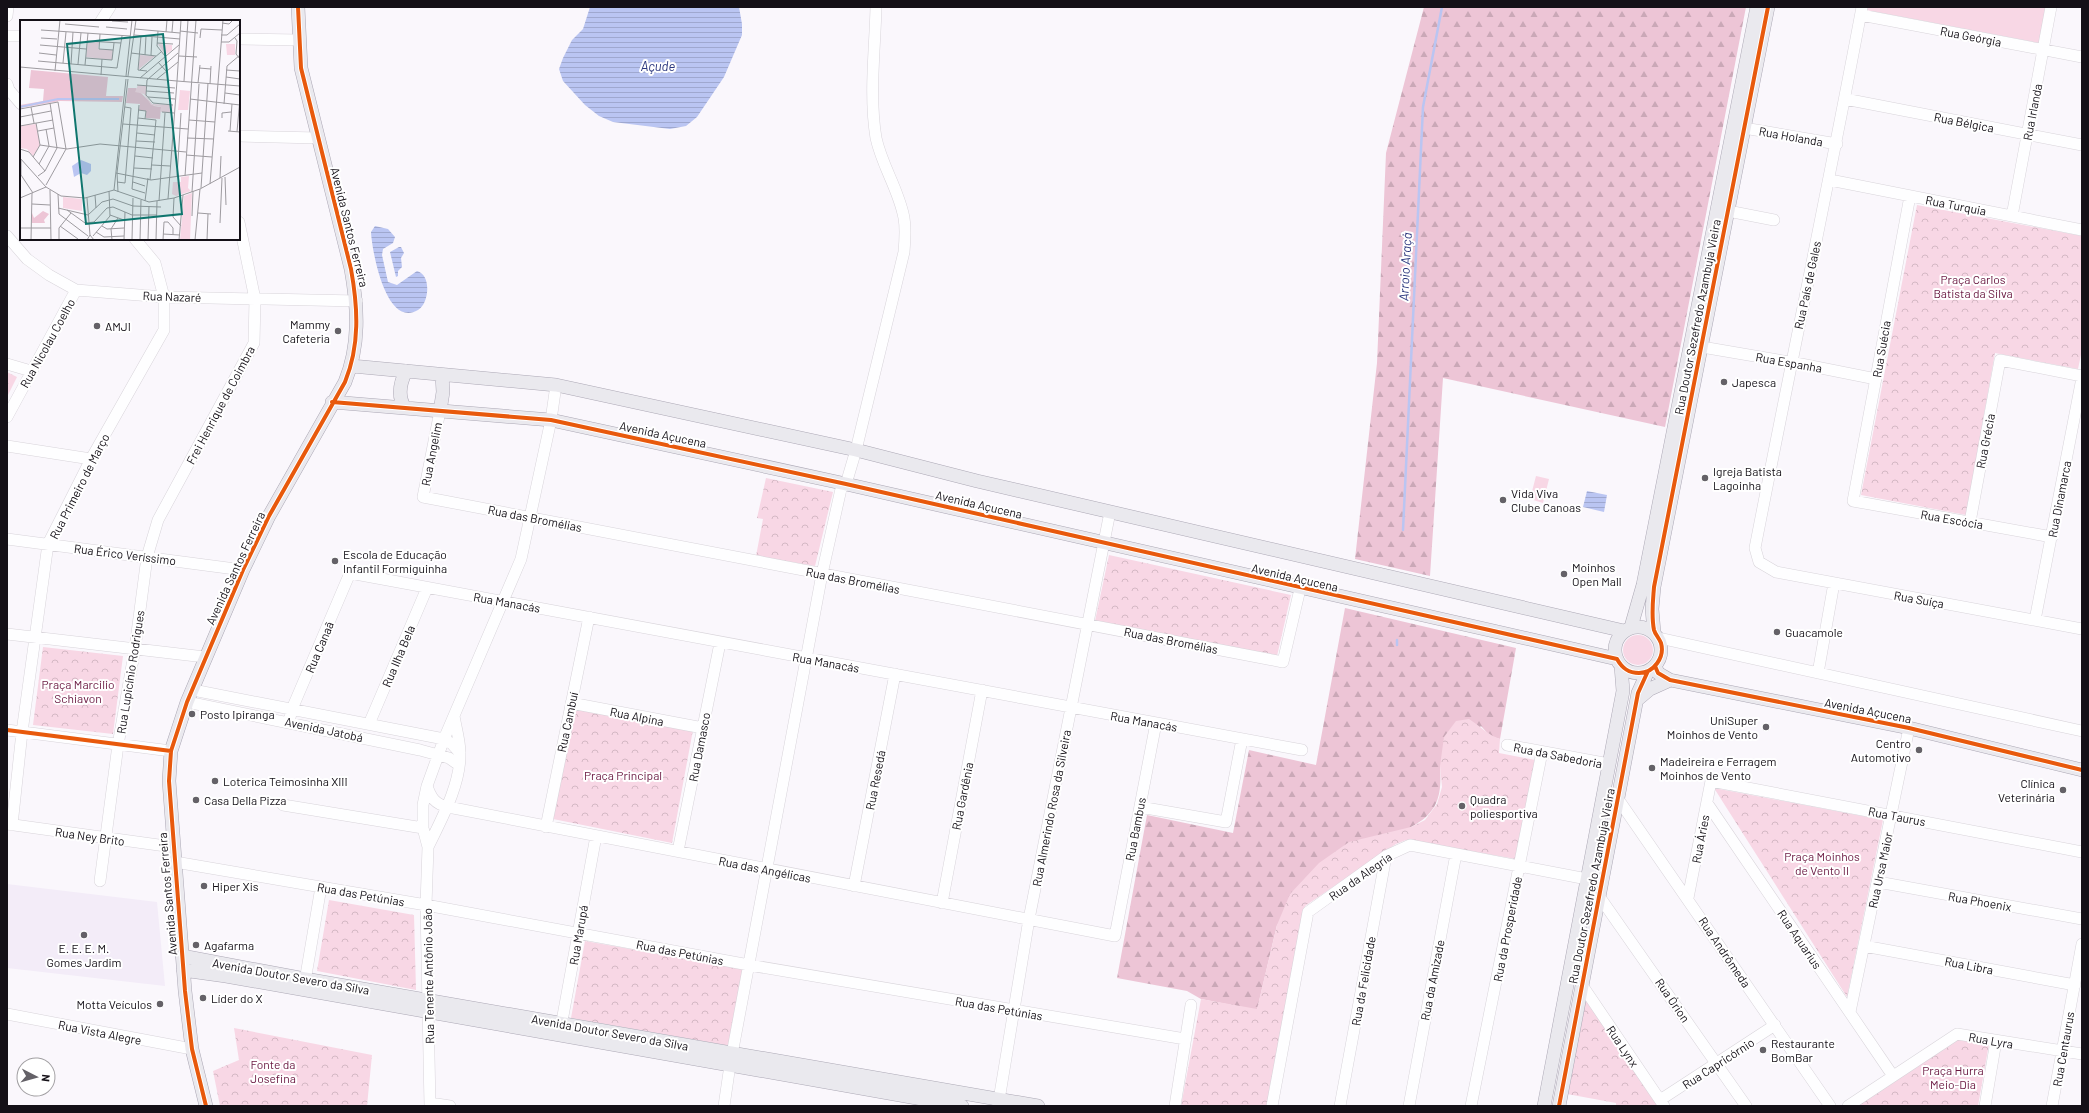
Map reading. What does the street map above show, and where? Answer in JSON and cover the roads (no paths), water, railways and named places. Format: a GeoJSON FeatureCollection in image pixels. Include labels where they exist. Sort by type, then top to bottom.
{"type":"FeatureCollection","features":[{"type":"Feature","properties":{"kind":"main road","name":"Avenida Santos Ferreira"},"geometry":{"type":"LineString","coordinates":[[206,1106],[192,1049],[183,970],[169,781],[171,750],[187,702],[205,657],[243,570],[269,516],[332,402],[345,382],[352,366],[356,336],[357,301],[351,269],[301,68],[298,7]]}},
{"type":"Feature","properties":{"kind":"main road","name":"Rua Doutor Sezefredo Azambuja Vieira"},"geometry":{"type":"LineString","coordinates":[[1628,629],[1643,585],[1757,7]]}},
{"type":"Feature","properties":{"kind":"main road","name":"Rua Doutor Sezefredo Azambuja Vieira"},"geometry":{"type":"LineString","coordinates":[[1656,635],[1652,609],[1654,587],[1768,7]]}},
{"type":"Feature","properties":{"kind":"main road","name":"Avenida Açucena"},"geometry":{"type":"LineString","coordinates":[[352,366],[556,385],[856,450],[978,482],[1628,629]]}},
{"type":"Feature","properties":{"kind":"main road"},"geometry":{"type":"LineString","coordinates":[[404,408],[400,397],[400,390],[406,371]]}},
{"type":"Feature","properties":{"kind":"main road"},"geometry":{"type":"LineString","coordinates":[[440,411],[443,392],[442,375]]}},
{"type":"Feature","properties":{"kind":"main road","name":"Avenida Açucena"},"geometry":{"type":"LineString","coordinates":[[332,402],[551,420],[846,484],[1619,662]]}},
{"type":"Feature","properties":{"kind":"main road"},"geometry":{"type":"LineString","coordinates":[[1639,626],[1656,635],[1662,653],[1652,669],[1634,673],[1619,662],[1615,644],[1628,629],[1639,626]]}},
{"type":"Feature","properties":{"kind":"main road","name":"Rua Doutor Sezefredo Azambuja Vieira"},"geometry":{"type":"LineString","coordinates":[[1544,1106],[1623,691],[1619,662]]}},
{"type":"Feature","properties":{"kind":"main road","name":"Avenida Açucena"},"geometry":{"type":"LineString","coordinates":[[1652,669],[1670,680],[1909,728],[2082,770]]}},
{"type":"Feature","properties":{"kind":"main road","name":"Rua Doutor Sezefredo Azambuja Vieira"},"geometry":{"type":"LineString","coordinates":[[1559,1106],[1637,700],[1652,669]]}},
{"type":"Feature","properties":{"kind":"main road"},"geometry":{"type":"LineString","coordinates":[[1637,700],[1650,689],[1670,680]]}},
{"type":"Feature","properties":{"kind":"main road","name":"Avenida Doutor Severo da Silva"},"geometry":{"type":"LineString","coordinates":[[182,956],[227,970],[428,1006],[731,1059],[998,1103],[1038,1106]]}},
{"type":"Feature","properties":{"kind":"main road","name":"Avenida Doutor Severo da Silva"},"geometry":{"type":"LineString","coordinates":[[183,970],[227,970]]}},
{"type":"Feature","properties":{"kind":"main road","name":"Avenida Doutor Severo da Silva"},"geometry":{"type":"LineString","coordinates":[[731,1059],[962,1106]]}},
{"type":"Feature","properties":{"kind":"street"},"geometry":{"type":"LineString","coordinates":[[7,16],[8,7]]}},
{"type":"Feature","properties":{"kind":"street"},"geometry":{"type":"LineString","coordinates":[[102,20],[110,7]]}},
{"type":"Feature","properties":{"kind":"street"},"geometry":{"type":"LineString","coordinates":[[724,1106],[731,1059],[822,574],[841,489],[846,484],[856,450],[902,264],[905,239],[904,218],[898,196],[882,160],[876,137],[873,105],[876,7]]}},
{"type":"Feature","properties":{"kind":"street","name":"Rua Irlanda"},"geometry":{"type":"LineString","coordinates":[[2012,216],[2051,7]]}},
{"type":"Feature","properties":{"kind":"street","name":"Rua Geórgia"},"geometry":{"type":"LineString","coordinates":[[1862,11],[2082,57]]}},
{"type":"Feature","properties":{"kind":"street","name":"Rua País de Gales"},"geometry":{"type":"LineString","coordinates":[[1759,562],[1755,548],[1791,362],[1830,180],[1862,11]]}},
{"type":"Feature","properties":{"kind":"street"},"geometry":{"type":"LineString","coordinates":[[7,36],[20,36]]}},
{"type":"Feature","properties":{"kind":"street"},"geometry":{"type":"LineString","coordinates":[[240,39],[299,40]]}},
{"type":"Feature","properties":{"kind":"street"},"geometry":{"type":"LineString","coordinates":[[7,84],[9,90],[20,103]]}},
{"type":"Feature","properties":{"kind":"street","name":"Rua Bélgica"},"geometry":{"type":"LineString","coordinates":[[1845,100],[2082,145]]}},
{"type":"Feature","properties":{"kind":"street","name":"Rua Holanda"},"geometry":{"type":"LineString","coordinates":[[1744,128],[1837,144]]}},
{"type":"Feature","properties":{"kind":"street"},"geometry":{"type":"LineString","coordinates":[[240,136],[318,138]]}},
{"type":"Feature","properties":{"kind":"street","name":"Rua Turquia"},"geometry":{"type":"LineString","coordinates":[[1830,180],[2082,230]]}},
{"type":"Feature","properties":{"kind":"street","name":"Rua Suécia"},"geometry":{"type":"LineString","coordinates":[[1853,501],[1910,196]]}},
{"type":"Feature","properties":{"kind":"street"},"geometry":{"type":"LineString","coordinates":[[1728,211],[1774,220]]}},
{"type":"Feature","properties":{"kind":"street","name":"Frei Henrique de Coimbra"},"geometry":{"type":"LineString","coordinates":[[147,558],[158,520],[254,343],[256,299],[240,227]]}},
{"type":"Feature","properties":{"kind":"street","name":"Rua Nazaré"},"geometry":{"type":"LineString","coordinates":[[7,236],[27,259],[48,275],[76,290],[164,297],[357,301]]}},
{"type":"Feature","properties":{"kind":"street","name":"Rua Primeiro de Março"},"geometry":{"type":"LineString","coordinates":[[10,825],[48,544],[91,458],[164,330],[164,297],[155,263],[136,240]]}},
{"type":"Feature","properties":{"kind":"street","name":"Rua Nicolau Coelho"},"geometry":{"type":"LineString","coordinates":[[7,417],[76,290]]}},
{"type":"Feature","properties":{"kind":"street","name":"Rua Espanha"},"geometry":{"type":"LineString","coordinates":[[1702,347],[1791,362],[1876,379]]}},
{"type":"Feature","properties":{"kind":"street","name":"Rua Grécia"},"geometry":{"type":"LineString","coordinates":[[1970,522],[2000,360],[2082,377]]}},
{"type":"Feature","properties":{"kind":"street"},"geometry":{"type":"LineString","coordinates":[[7,364],[31,371]]}},
{"type":"Feature","properties":{"kind":"street","name":"Rua Dinamarca"},"geometry":{"type":"LineString","coordinates":[[2035,620],[2082,377]]}},
{"type":"Feature","properties":{"kind":"street","name":"Rua Tenente Antônio João"},"geometry":{"type":"LineString","coordinates":[[430,1104],[426,905],[428,846],[422,828],[423,805],[427,786],[453,716],[521,559],[551,420],[556,385]]}},
{"type":"Feature","properties":{"kind":"street","name":"Rua Angelim"},"geometry":{"type":"LineString","coordinates":[[423,497],[440,411]]}},
{"type":"Feature","properties":{"kind":"street"},"geometry":{"type":"LineString","coordinates":[[7,446],[91,458]]}},
{"type":"Feature","properties":{"kind":"street","name":"Rua das Bromélias"},"geometry":{"type":"LineString","coordinates":[[423,497],[822,574],[1087,623],[1283,662],[1300,589]]}},
{"type":"Feature","properties":{"kind":"street","name":"Rua Escócia"},"geometry":{"type":"LineString","coordinates":[[1853,501],[2052,537]]}},
{"type":"Feature","properties":{"kind":"street","name":"Rua Almerindo Rosa da Silveira"},"geometry":{"type":"LineString","coordinates":[[998,1103],[1029,919],[1110,512]]}},
{"type":"Feature","properties":{"kind":"street","name":"Rua Érico Veríssimo"},"geometry":{"type":"LineString","coordinates":[[7,539],[243,570]]}},
{"type":"Feature","properties":{"kind":"street","name":"Rua Lupicínio Rodrigues"},"geometry":{"type":"LineString","coordinates":[[100,881],[118,745],[135,648],[147,558]]}},
{"type":"Feature","properties":{"kind":"street","name":"Rua Suíça"},"geometry":{"type":"LineString","coordinates":[[1759,562],[1776,572],[2082,629]]}},
{"type":"Feature","properties":{"kind":"street","name":"Rua Manacás"},"geometry":{"type":"LineString","coordinates":[[350,573],[1302,750]]}},
{"type":"Feature","properties":{"kind":"street","name":"Rua Canaã"},"geometry":{"type":"LineString","coordinates":[[289,722],[292,709],[350,573]]}},
{"type":"Feature","properties":{"kind":"street"},"geometry":{"type":"LineString","coordinates":[[1818,673],[1834,583]]}},
{"type":"Feature","properties":{"kind":"street","name":"Rua Ilha Bela"},"geometry":{"type":"LineString","coordinates":[[369,724],[427,588]]}},
{"type":"Feature","properties":{"kind":"street","name":"Rua Cambuí"},"geometry":{"type":"LineString","coordinates":[[546,826],[589,617]]}},
{"type":"Feature","properties":{"kind":"street"},"geometry":{"type":"LineString","coordinates":[[7,634],[205,657]]}},
{"type":"Feature","properties":{"kind":"street","name":"Avenida Açucena"},"geometry":{"type":"LineString","coordinates":[[1656,635],[1818,673],[2082,731]]}},
{"type":"Feature","properties":{"kind":"street","name":"Rua Damasco"},"geometry":{"type":"LineString","coordinates":[[678,851],[720,643]]}},
{"type":"Feature","properties":{"kind":"street","name":"Rua Resedá"},"geometry":{"type":"LineString","coordinates":[[854,886],[895,674]]}},
{"type":"Feature","properties":{"kind":"street","name":"Avenida Jatobá"},"geometry":{"type":"LineString","coordinates":[[192,690],[444,739],[452,744],[460,753]]}},
{"type":"Feature","properties":{"kind":"street","name":"Rua Gardênia"},"geometry":{"type":"LineString","coordinates":[[942,903],[982,690]]}},
{"type":"Feature","properties":{"kind":"street","name":"Avenida Jatobá"},"geometry":{"type":"LineString","coordinates":[[187,702],[265,716],[438,754],[449,758],[459,765]]}},
{"type":"Feature","properties":{"kind":"street","name":"Rua Alpina"},"geometry":{"type":"LineString","coordinates":[[571,703],[703,728]]}},
{"type":"Feature","properties":{"kind":"street"},"geometry":{"type":"LineString","coordinates":[[265,716],[268,704]]}},
{"type":"Feature","properties":{"kind":"street","name":"Rua Tenente Antônio João"},"geometry":{"type":"LineString","coordinates":[[428,846],[448,807],[459,765],[460,753],[453,716]]}},
{"type":"Feature","properties":{"kind":"street","name":"Rua Bambus"},"geometry":{"type":"LineString","coordinates":[[1115,936],[1156,723]]}},
{"type":"Feature","properties":{"kind":"street","name":"Rua Ursa Maior"},"geometry":{"type":"LineString","coordinates":[[1850,1012],[1909,728]]}},
{"type":"Feature","properties":{"kind":"street"},"geometry":{"type":"LineString","coordinates":[[7,730],[118,745],[171,750]]}},
{"type":"Feature","properties":{"kind":"street"},"geometry":{"type":"LineString","coordinates":[[1140,807],[1226,822],[1242,739]]}},
{"type":"Feature","properties":{"kind":"street","name":"Rua da Sabedoria"},"geometry":{"type":"LineString","coordinates":[[1507,745],[1609,764]]}},
{"type":"Feature","properties":{"kind":"street","name":"Rua da Prosperidade"},"geometry":{"type":"LineString","coordinates":[[1471,1106],[1542,752]]}},
{"type":"Feature","properties":{"kind":"street","name":"Rua Taurus"},"geometry":{"type":"LineString","coordinates":[[1711,781],[2082,852]]}},
{"type":"Feature","properties":{"kind":"street","name":"Rua Áries"},"geometry":{"type":"LineString","coordinates":[[1688,898],[1711,781]]}},
{"type":"Feature","properties":{"kind":"street","name":"Rua das Angélicas"},"geometry":{"type":"LineString","coordinates":[[427,786],[431,798],[440,805],[448,807],[678,851],[767,870],[1115,936]]}},
{"type":"Feature","properties":{"kind":"street","name":"Rua Andrômeda"},"geometry":{"type":"LineString","coordinates":[[1618,799],[1688,898],[1830,1106]]}},
{"type":"Feature","properties":{"kind":"street","name":"Rua Aquarius"},"geometry":{"type":"LineString","coordinates":[[1707,803],[1893,1076]]}},
{"type":"Feature","properties":{"kind":"street"},"geometry":{"type":"LineString","coordinates":[[283,805],[422,828]]}},
{"type":"Feature","properties":{"kind":"street","name":"Rua Ney Brito"},"geometry":{"type":"LineString","coordinates":[[10,825],[173,847]]}},
{"type":"Feature","properties":{"kind":"street","name":"Rua Marupá"},"geometry":{"type":"LineString","coordinates":[[561,1029],[596,836]]}},
{"type":"Feature","properties":{"kind":"street","name":"Rua da Alegria"},"geometry":{"type":"LineString","coordinates":[[1272,1106],[1308,912],[1386,856],[1410,845],[1587,879]]}},
{"type":"Feature","properties":{"kind":"street","name":"Rua da Amizade"},"geometry":{"type":"LineString","coordinates":[[1409,1106],[1456,854]]}},
{"type":"Feature","properties":{"kind":"street","name":"Rua da Felicidade"},"geometry":{"type":"LineString","coordinates":[[1340,1106],[1386,856]]}},
{"type":"Feature","properties":{"kind":"street","name":"Rua das Petúnias"},"geometry":{"type":"LineString","coordinates":[[175,862],[426,905],[749,965],[1185,1039]]}},
{"type":"Feature","properties":{"kind":"street"},"geometry":{"type":"LineString","coordinates":[[1587,879],[1600,894]]}},
{"type":"Feature","properties":{"kind":"street","name":"Rua Phoenix"},"geometry":{"type":"LineString","coordinates":[[1878,882],[2082,919]]}},
{"type":"Feature","properties":{"kind":"street"},"geometry":{"type":"LineString","coordinates":[[304,984],[321,887]]}},
{"type":"Feature","properties":{"kind":"street","name":"Rua Órion"},"geometry":{"type":"LineString","coordinates":[[1600,894],[1746,1106]]}},
{"type":"Feature","properties":{"kind":"street","name":"Rua Centaurus"},"geometry":{"type":"LineString","coordinates":[[2052,1106],[2082,944]]}},
{"type":"Feature","properties":{"kind":"street","name":"Rua Libra"},"geometry":{"type":"LineString","coordinates":[[1864,946],[2074,985]]}},
{"type":"Feature","properties":{"kind":"street","name":"Rua Lynx"},"geometry":{"type":"LineString","coordinates":[[1582,985],[1662,1103]]}},
{"type":"Feature","properties":{"kind":"street"},"geometry":{"type":"LineString","coordinates":[[1175,1106],[1191,1005]]}},
{"type":"Feature","properties":{"kind":"street","name":"Rua Vista Alegre"},"geometry":{"type":"LineString","coordinates":[[7,1014],[192,1049]]}},
{"type":"Feature","properties":{"kind":"street","name":"Rua Capricórnio"},"geometry":{"type":"LineString","coordinates":[[1662,1103],[1716,1063],[1775,1025]]}},
{"type":"Feature","properties":{"kind":"street","name":"Rua Lyra"},"geometry":{"type":"LineString","coordinates":[[1848,1106],[1957,1034],[2082,1054]]}},
{"type":"Feature","properties":{"kind":"street"},"geometry":{"type":"LineString","coordinates":[[1985,1106],[1996,1041]]}},
{"type":"Feature","properties":{"kind":"street"},"geometry":{"type":"LineString","coordinates":[[430,1104],[450,1106]]}},
{"type":"Feature","properties":{"kind":"water","name":"Açude"},"geometry":{"type":"Polygon","coordinates":[[[590,7],[739,7],[742,35],[724,77],[697,117],[686,126],[670,129],[613,122],[599,116],[585,105],[563,81],[559,69],[572,40],[583,29],[590,7]]]}},
{"type":"Feature","properties":{"kind":"water"},"geometry":{"type":"Polygon","coordinates":[[[375,226],[388,229],[395,237],[393,243],[383,249],[382,255],[388,282],[397,285],[417,271],[425,278],[427,290],[425,302],[418,310],[407,313],[397,308],[389,299],[374,255],[371,232],[375,226]]]}},
{"type":"Feature","properties":{"kind":"water"},"geometry":{"type":"Polygon","coordinates":[[[401,247],[404,253],[401,258],[402,267],[398,271],[398,276],[396,277],[390,252],[401,247]]]}},
{"type":"Feature","properties":{"kind":"water"},"geometry":{"type":"Polygon","coordinates":[[[1587,491],[1607,495],[1604,512],[1583,507],[1587,491]]]}},
{"type":"Feature","properties":{"kind":"waterway","name":"Arroio Araçá"},"geometry":{"type":"LineString","coordinates":[[1403,530],[1423,107],[1442,7]]}},
{"type":"Feature","properties":{"kind":"waterway","name":"Arroio Araçá"},"geometry":{"type":"LineString","coordinates":[[1397,640],[1397,645]]}},
{"type":"Feature","properties":{"kind":"place","name":"AMJI"},"geometry":{"type":"Point","coordinates":[97,326]}},
{"type":"Feature","properties":{"kind":"place","name":"Mammy Cafeteria"},"geometry":{"type":"Point","coordinates":[338,331]}},
{"type":"Feature","properties":{"kind":"place","name":"Japesca"},"geometry":{"type":"Point","coordinates":[1724,382]}},
{"type":"Feature","properties":{"kind":"place","name":"Igreja Batista Lagoinha"},"geometry":{"type":"Point","coordinates":[1705,478]}},
{"type":"Feature","properties":{"kind":"place","name":"Vida Viva Clube Canoas"},"geometry":{"type":"Point","coordinates":[1503,500]}},
{"type":"Feature","properties":{"kind":"place","name":"Escola de Educação Infantil Formiguinha"},"geometry":{"type":"Point","coordinates":[335,561]}},
{"type":"Feature","properties":{"kind":"place","name":"Moinhos Open Mall"},"geometry":{"type":"Point","coordinates":[1564,574]}},
{"type":"Feature","properties":{"kind":"place","name":"Guacamole"},"geometry":{"type":"Point","coordinates":[1777,632]}},
{"type":"Feature","properties":{"kind":"place","name":"Posto Ipiranga"},"geometry":{"type":"Point","coordinates":[192,714]}},
{"type":"Feature","properties":{"kind":"place","name":"UniSuper Moinhos de Vento"},"geometry":{"type":"Point","coordinates":[1766,727]}},
{"type":"Feature","properties":{"kind":"place","name":"Centro Automotivo"},"geometry":{"type":"Point","coordinates":[1919,750]}},
{"type":"Feature","properties":{"kind":"place","name":"Madeireira e Ferragem Moinhos de Vento"},"geometry":{"type":"Point","coordinates":[1652,768]}},
{"type":"Feature","properties":{"kind":"place","name":"Loterica Teimosinha XIII"},"geometry":{"type":"Point","coordinates":[215,781]}},
{"type":"Feature","properties":{"kind":"place","name":"Clínica Veterinária"},"geometry":{"type":"Point","coordinates":[2063,790]}},
{"type":"Feature","properties":{"kind":"place","name":"Casa Della Pizza"},"geometry":{"type":"Point","coordinates":[196,800]}},
{"type":"Feature","properties":{"kind":"place","name":"Quadra poliesportiva"},"geometry":{"type":"Point","coordinates":[1462,806]}},
{"type":"Feature","properties":{"kind":"place","name":"Hiper Xis"},"geometry":{"type":"Point","coordinates":[204,886]}},
{"type":"Feature","properties":{"kind":"place","name":"E. E. E. M. Gomes Jardim"},"geometry":{"type":"Point","coordinates":[84,935]}},
{"type":"Feature","properties":{"kind":"place","name":"Agafarma"},"geometry":{"type":"Point","coordinates":[196,945]}},
{"type":"Feature","properties":{"kind":"place","name":"Líder do X"},"geometry":{"type":"Point","coordinates":[203,998]}},
{"type":"Feature","properties":{"kind":"place","name":"Motta Veículos"},"geometry":{"type":"Point","coordinates":[160,1004]}},
{"type":"Feature","properties":{"kind":"place","name":"Restaurante BomBar"},"geometry":{"type":"Point","coordinates":[1763,1050]}},
{"type":"Feature","properties":{"kind":"park label","name":"Praça Carlos Batista da Silva"},"geometry":{"type":"Point","coordinates":[1973,286]}},
{"type":"Feature","properties":{"kind":"park label","name":"Praça Marcilio Schiavon"},"geometry":{"type":"Point","coordinates":[78,691]}},
{"type":"Feature","properties":{"kind":"park label","name":"Praça Principal"},"geometry":{"type":"Point","coordinates":[623,775]}},
{"type":"Feature","properties":{"kind":"park label","name":"Praça Moinhos de Vento II"},"geometry":{"type":"Point","coordinates":[1822,863]}},
{"type":"Feature","properties":{"kind":"park label","name":"Fonte da Josefina"},"geometry":{"type":"Point","coordinates":[273,1071]}},
{"type":"Feature","properties":{"kind":"park label","name":"Praça Hurra Meio-Dia"},"geometry":{"type":"Point","coordinates":[1953,1077]}}]}
